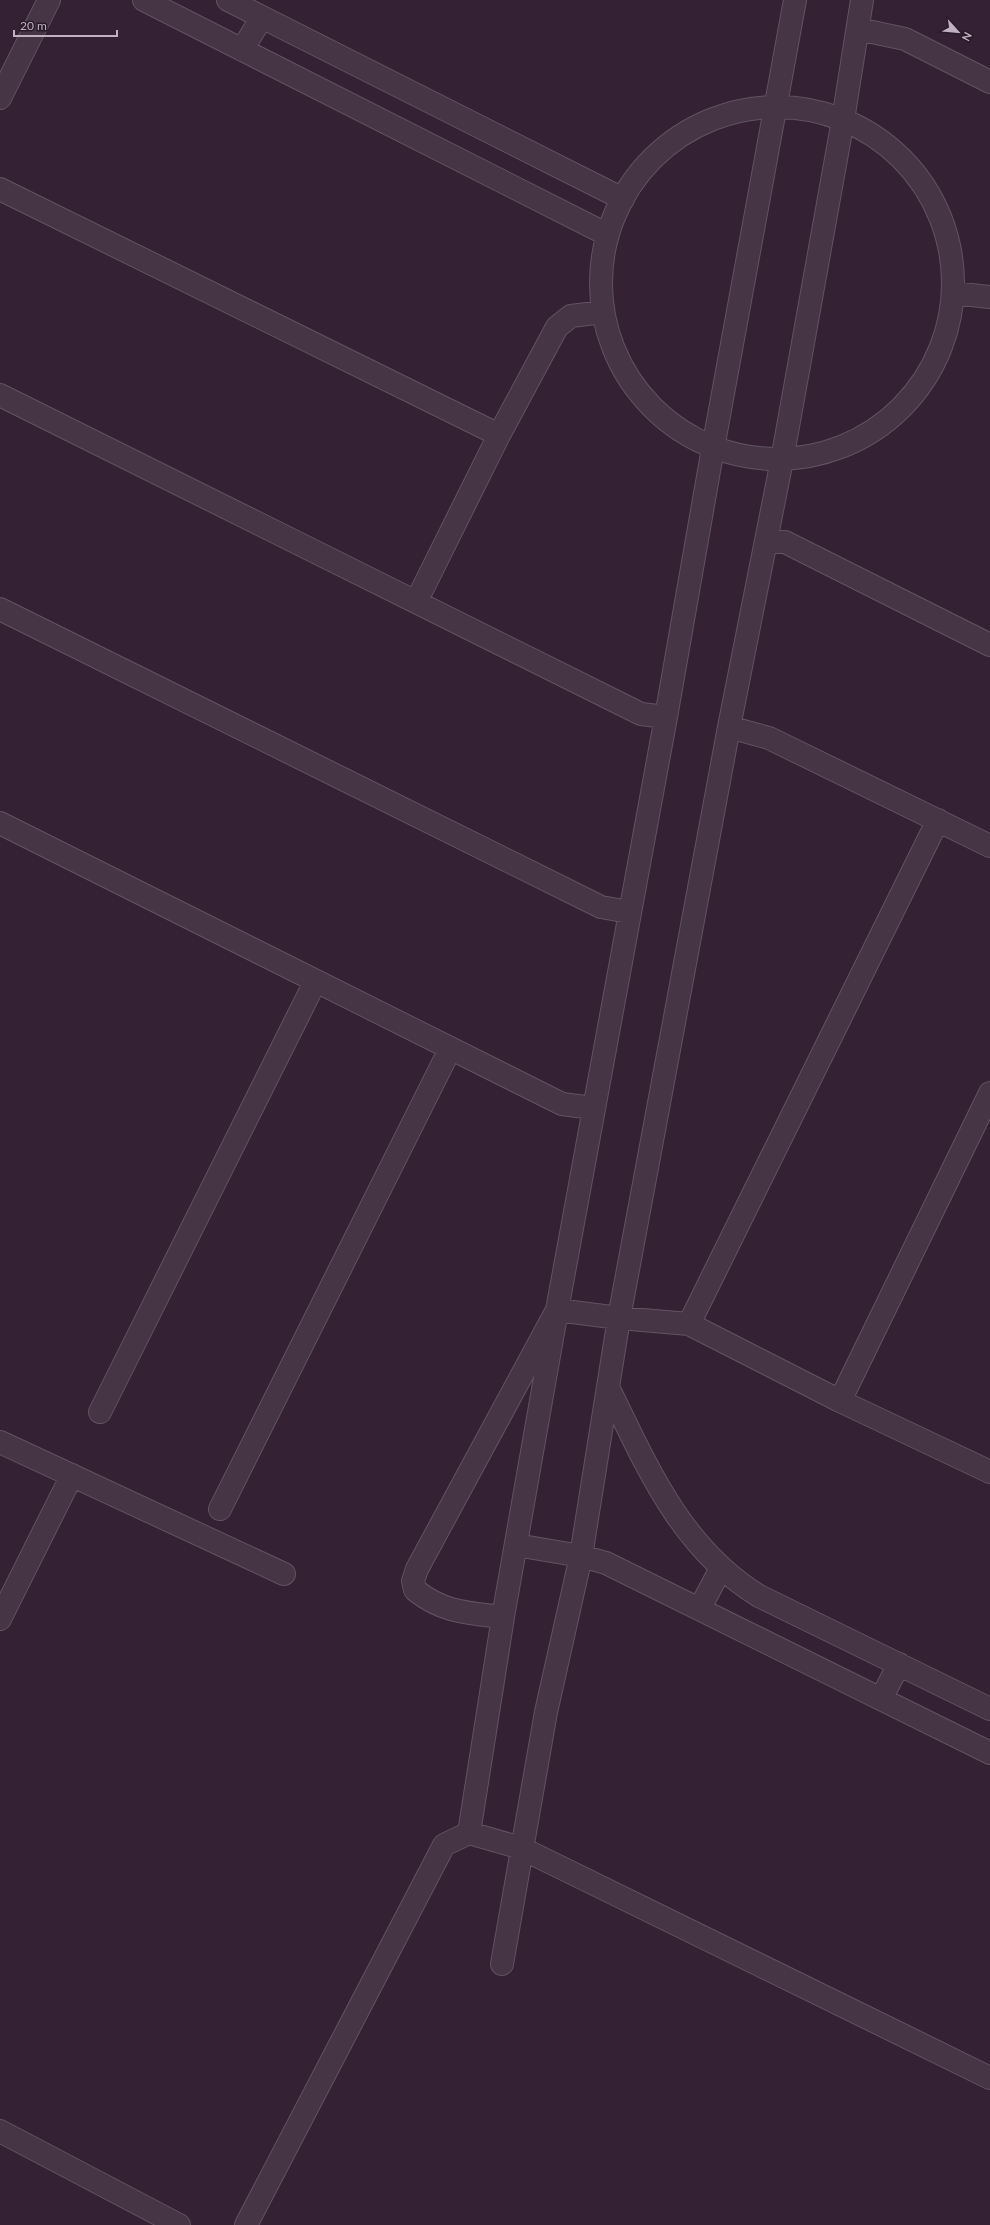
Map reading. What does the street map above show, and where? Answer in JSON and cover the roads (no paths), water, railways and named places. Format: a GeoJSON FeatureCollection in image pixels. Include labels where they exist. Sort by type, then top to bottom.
{"type":"FeatureCollection","features":[{"type":"Feature","properties":{"kind":"street"},"geometry":{"type":"LineString","coordinates":[[0,98],[49,0]]}},
{"type":"Feature","properties":{"kind":"street"},"geometry":{"type":"LineString","coordinates":[[144,0],[608,235]]}},
{"type":"Feature","properties":{"kind":"street"},"geometry":{"type":"LineString","coordinates":[[228,0],[623,200]]}},
{"type":"Feature","properties":{"kind":"street"},"geometry":{"type":"LineString","coordinates":[[469,1833],[503,1617],[556,1310],[666,717],[713,448],[777,107],[791,0]]}},
{"type":"Feature","properties":{"kind":"street"},"geometry":{"type":"LineString","coordinates":[[502,1964],[521,1848],[546,1712],[581,1556],[609,1389],[619,1318],[729,727],[782,460],[843,120],[862,0]]}},
{"type":"Feature","properties":{"kind":"street"},"geometry":{"type":"LineString","coordinates":[[242,50],[262,17]]}},
{"type":"Feature","properties":{"kind":"street"},"geometry":{"type":"LineString","coordinates":[[858,29],[906,39],[990,82]]}},
{"type":"Feature","properties":{"kind":"street"},"geometry":{"type":"LineString","coordinates":[[777,107],[810,110],[843,120],[868,131],[890,147],[910,167],[926,188],[939,213],[948,239],[952,266],[953,293],[949,322],[940,349],[926,376],[909,399],[889,420],[865,436],[838,448],[810,456],[782,460],[758,459],[713,448],[686,434],[668,421],[640,394],[624,370],[614,349],[604,312],[601,286],[603,261],[608,235],[623,200],[638,177],[655,156],[676,140],[699,126],[724,116],[750,109],[777,107]]}},
{"type":"Feature","properties":{"kind":"street"},"geometry":{"type":"LineString","coordinates":[[0,189],[499,435]]}},
{"type":"Feature","properties":{"kind":"street"},"geometry":{"type":"LineString","coordinates":[[953,293],[990,297]]}},
{"type":"Feature","properties":{"kind":"street"},"geometry":{"type":"LineString","coordinates":[[416,602],[499,435],[557,327],[571,316],[604,312]]}},
{"type":"Feature","properties":{"kind":"street"},"geometry":{"type":"LineString","coordinates":[[0,395],[641,714],[666,717]]}},
{"type":"Feature","properties":{"kind":"street"},"geometry":{"type":"LineString","coordinates":[[766,540],[785,542],[990,645]]}},
{"type":"Feature","properties":{"kind":"street"},"geometry":{"type":"LineString","coordinates":[[0,610],[601,907],[629,912]]}},
{"type":"Feature","properties":{"kind":"street"},"geometry":{"type":"LineString","coordinates":[[729,727],[769,738],[990,846]]}},
{"type":"Feature","properties":{"kind":"street"},"geometry":{"type":"LineString","coordinates":[[689,1324],[938,820]]}},
{"type":"Feature","properties":{"kind":"street"},"geometry":{"type":"LineString","coordinates":[[0,823],[450,1050],[562,1104],[593,1108]]}},
{"type":"Feature","properties":{"kind":"street"},"geometry":{"type":"LineString","coordinates":[[100,1412],[315,982]]}},
{"type":"Feature","properties":{"kind":"street"},"geometry":{"type":"LineString","coordinates":[[220,1509],[450,1050]]}},
{"type":"Feature","properties":{"kind":"street"},"geometry":{"type":"LineString","coordinates":[[840,1401],[990,1093]]}},
{"type":"Feature","properties":{"kind":"street"},"geometry":{"type":"LineString","coordinates":[[556,1310],[619,1318],[689,1324],[840,1401],[990,1471]]}},
{"type":"Feature","properties":{"kind":"street"},"geometry":{"type":"LineString","coordinates":[[503,1617],[461,1612],[439,1606],[416,1590],[413,1581],[417,1569],[556,1310]]}},
{"type":"Feature","properties":{"kind":"street"},"geometry":{"type":"LineString","coordinates":[[609,1389],[650,1473],[691,1537],[738,1583],[759,1596],[990,1709]]}},
{"type":"Feature","properties":{"kind":"street"},"geometry":{"type":"LineString","coordinates":[[0,1442],[72,1474],[284,1574]]}},
{"type":"Feature","properties":{"kind":"street"},"geometry":{"type":"LineString","coordinates":[[0,1619],[72,1474]]}},
{"type":"Feature","properties":{"kind":"street"},"geometry":{"type":"LineString","coordinates":[[516,1545],[581,1556],[606,1563],[700,1608],[990,1753]]}},
{"type":"Feature","properties":{"kind":"street"},"geometry":{"type":"LineString","coordinates":[[700,1608],[721,1568]]}},
{"type":"Feature","properties":{"kind":"street"},"geometry":{"type":"LineString","coordinates":[[881,1699],[899,1664]]}},
{"type":"Feature","properties":{"kind":"street"},"geometry":{"type":"LineString","coordinates":[[246,2225],[444,1845],[469,1833],[521,1848],[990,2078]]}},
{"type":"Feature","properties":{"kind":"street"},"geometry":{"type":"LineString","coordinates":[[0,2132],[179,2225]]}}]}
